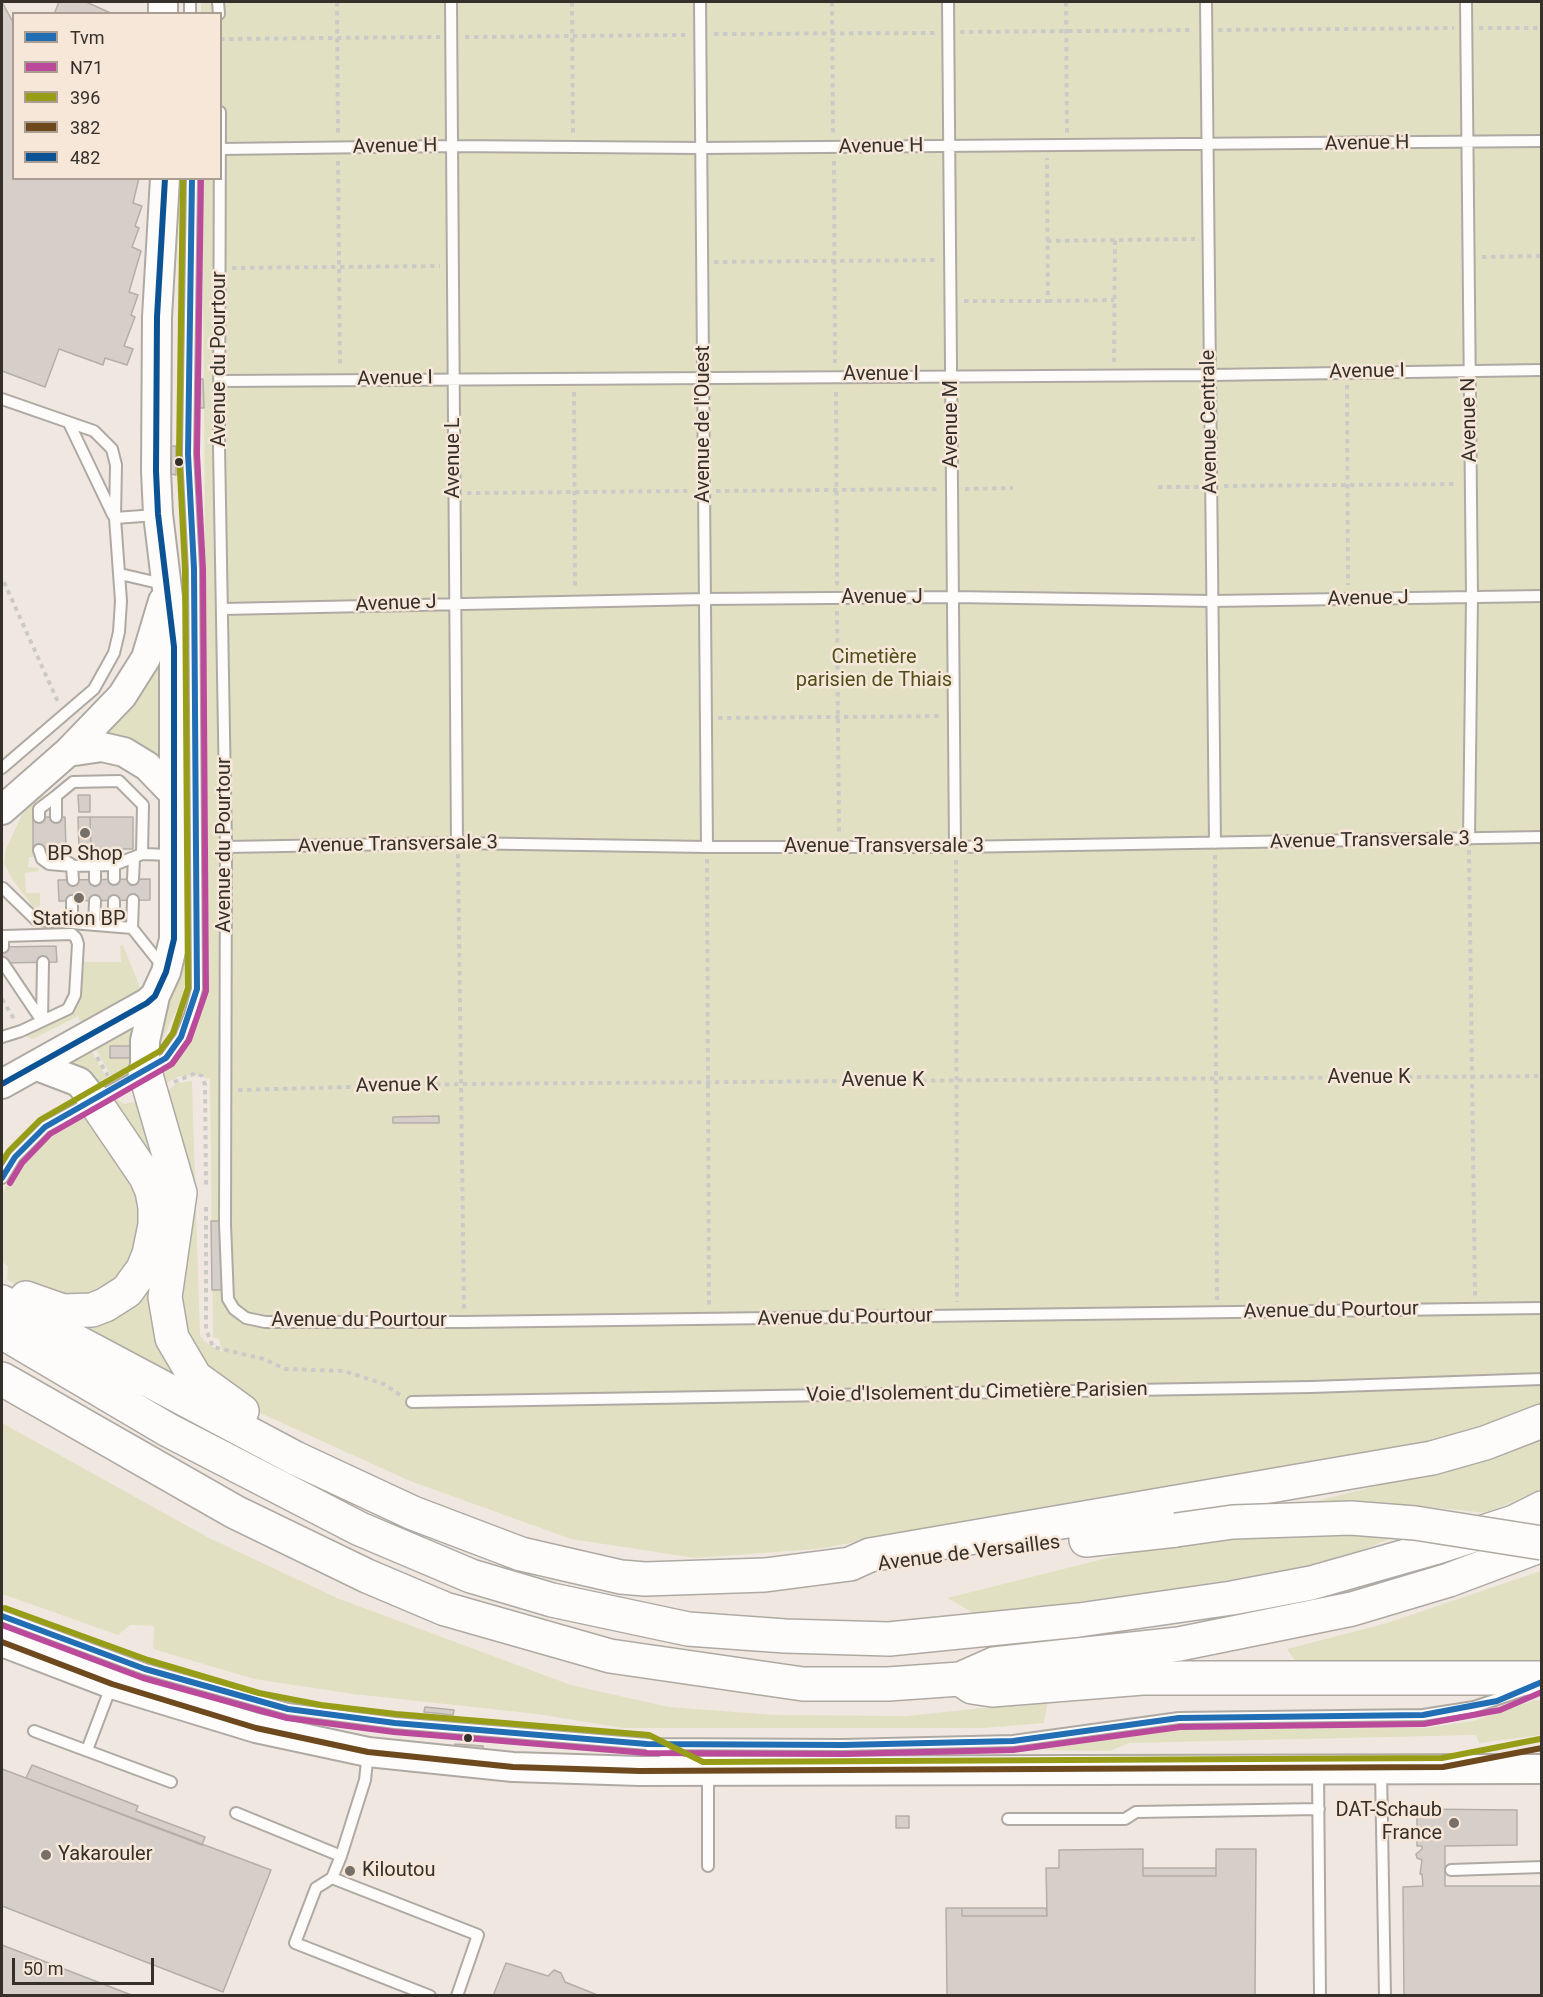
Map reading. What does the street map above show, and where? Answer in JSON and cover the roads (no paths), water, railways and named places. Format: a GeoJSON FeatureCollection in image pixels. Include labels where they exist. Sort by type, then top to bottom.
{"type":"FeatureCollection","features":[{"type":"Feature","properties":{"kind":"highway"},"geometry":{"type":"LineString","coordinates":[[157,1078],[180,1193],[165,1297],[172,1338],[195,1377],[234,1406],[284,1436],[295,1458]]}},
{"type":"Feature","properties":{"kind":"highway"},"geometry":{"type":"LineString","coordinates":[[2,1290],[63,1311],[92,1310],[112,1302],[127,1291],[142,1269],[155,1225],[152,1191],[101,1088]]}},
{"type":"Feature","properties":{"kind":"highway"},"geometry":{"type":"LineString","coordinates":[[2,1302],[295,1458],[413,1513],[521,1554],[594,1573],[645,1579],[765,1575],[850,1564],[870,1556],[1432,1458],[1485,1443],[1542,1421]]}},
{"type":"Feature","properties":{"kind":"highway"},"geometry":{"type":"LineString","coordinates":[[2,1332],[168,1430],[360,1529],[471,1576],[552,1600],[688,1629],[785,1636],[889,1639],[977,1631],[1232,1598],[1311,1582],[1434,1548],[1514,1522],[1542,1508]]}},
{"type":"Feature","properties":{"kind":"highway"},"geometry":{"type":"LineString","coordinates":[[2,1378],[206,1496],[304,1547],[445,1609],[535,1636],[653,1664],[803,1684],[888,1684],[960,1679],[994,1664],[1179,1644],[1325,1616],[1449,1580],[1542,1544]]}},
{"type":"Feature","properties":{"kind":"highway","name":"Avenue de Versailles"},"geometry":{"type":"LineString","coordinates":[[850,1564],[871,1567],[1244,1521],[1351,1518],[1415,1523],[1542,1544]]}},
{"type":"Feature","properties":{"kind":"highway"},"geometry":{"type":"LineString","coordinates":[[960,1679],[972,1687],[992,1690],[1143,1678],[1542,1680]]}},
{"type":"Feature","properties":{"kind":"main road"},"geometry":{"type":"LineString","coordinates":[[157,1078],[145,1041],[174,939],[174,647],[165,589],[158,514],[157,316],[165,180]]}},
{"type":"Feature","properties":{"kind":"main road"},"geometry":{"type":"LineString","coordinates":[[2,810],[68,752],[122,696],[146,658],[165,589]]}},
{"type":"Feature","properties":{"kind":"main road"},"geometry":{"type":"LineString","coordinates":[[68,752],[102,747],[124,752],[147,766],[175,795]]}},
{"type":"Feature","properties":{"kind":"main road"},"geometry":{"type":"LineString","coordinates":[[2,1084],[138,1009],[160,984]]}},
{"type":"Feature","properties":{"kind":"main road"},"geometry":{"type":"LineString","coordinates":[[37,1066],[101,1088]]}},
{"type":"Feature","properties":{"kind":"main road"},"geometry":{"type":"LineString","coordinates":[[2,1642],[112,1684],[256,1728],[368,1752],[513,1767],[705,1771],[1381,1767],[1542,1769]]}},
{"type":"Feature","properties":{"kind":"main road"},"geometry":{"type":"LineString","coordinates":[[1443,1767],[1542,1748]]}},
{"type":"Feature","properties":{"kind":"lane","name":"Avenue L"},"geometry":{"type":"LineString","coordinates":[[451,2],[457,843]]}},
{"type":"Feature","properties":{"kind":"lane","name":"Avenue de l'Ouest"},"geometry":{"type":"LineString","coordinates":[[700,2],[707,847]]}},
{"type":"Feature","properties":{"kind":"lane","name":"Avenue M"},"geometry":{"type":"LineString","coordinates":[[948,2],[956,847]]}},
{"type":"Feature","properties":{"kind":"lane","name":"Avenue Centrale"},"geometry":{"type":"LineString","coordinates":[[1206,2],[1215,843]]}},
{"type":"Feature","properties":{"kind":"lane","name":"Avenue N"},"geometry":{"type":"LineString","coordinates":[[1466,2],[1472,597],[1469,839]]}},
{"type":"Feature","properties":{"kind":"lane","name":"Avenue H"},"geometry":{"type":"LineString","coordinates":[[222,149],[452,146],[701,148],[1067,146],[1542,141]]}},
{"type":"Feature","properties":{"kind":"lane"},"geometry":{"type":"LineString","coordinates":[[2,1178],[15,1157],[45,1127],[101,1088],[157,1078],[166,1058],[181,1036],[197,989],[194,549],[188,454],[192,180]]}},
{"type":"Feature","properties":{"kind":"lane","name":"Avenue du Pourtour"},"geometry":{"type":"LineString","coordinates":[[221,180],[220,381],[226,847],[225,1090],[228,1299],[234,1310],[246,1318],[265,1322],[464,1322],[1542,1308]]}},
{"type":"Feature","properties":{"kind":"lane","name":"Avenue I"},"geometry":{"type":"LineString","coordinates":[[220,381],[1210,375],[1542,370]]}},
{"type":"Feature","properties":{"kind":"lane"},"geometry":{"type":"LineString","coordinates":[[2,399],[94,431],[112,449],[116,465],[115,518],[120,574],[119,632],[114,653],[94,689],[2,768]]}},
{"type":"Feature","properties":{"kind":"lane"},"geometry":{"type":"LineString","coordinates":[[69,423],[115,518]]}},
{"type":"Feature","properties":{"kind":"lane"},"geometry":{"type":"LineString","coordinates":[[115,518],[158,514]]}},
{"type":"Feature","properties":{"kind":"lane"},"geometry":{"type":"LineString","coordinates":[[120,574],[165,589]]}},
{"type":"Feature","properties":{"kind":"lane","name":"Avenue J"},"geometry":{"type":"LineString","coordinates":[[223,609],[705,599],[953,597],[1212,601],[1542,596]]}},
{"type":"Feature","properties":{"kind":"lane"},"geometry":{"type":"LineString","coordinates":[[39,817],[39,809],[73,782],[119,781],[143,805],[134,879]]}},
{"type":"Feature","properties":{"kind":"lane"},"geometry":{"type":"LineString","coordinates":[[56,796],[56,817]]}},
{"type":"Feature","properties":{"kind":"lane","name":"Avenue Transversale 3"},"geometry":{"type":"LineString","coordinates":[[226,847],[457,843],[707,847],[956,847],[1542,837]]}},
{"type":"Feature","properties":{"kind":"lane"},"geometry":{"type":"LineString","coordinates":[[39,850],[42,860],[49,864],[72,866],[114,865],[138,856],[173,855]]}},
{"type":"Feature","properties":{"kind":"lane"},"geometry":{"type":"LineString","coordinates":[[55,850],[55,854],[72,866]]}},
{"type":"Feature","properties":{"kind":"lane"},"geometry":{"type":"LineString","coordinates":[[114,865],[114,879]]}},
{"type":"Feature","properties":{"kind":"lane"},"geometry":{"type":"LineString","coordinates":[[72,866],[72,880]]}},
{"type":"Feature","properties":{"kind":"lane"},"geometry":{"type":"LineString","coordinates":[[95,866],[95,880]]}},
{"type":"Feature","properties":{"kind":"lane"},"geometry":{"type":"LineString","coordinates":[[2,888],[31,918],[43,921],[132,928]]}},
{"type":"Feature","properties":{"kind":"lane"},"geometry":{"type":"LineString","coordinates":[[133,900],[132,928],[160,984]]}},
{"type":"Feature","properties":{"kind":"lane"},"geometry":{"type":"LineString","coordinates":[[72,901],[72,923]]}},
{"type":"Feature","properties":{"kind":"lane"},"geometry":{"type":"LineString","coordinates":[[94,901],[94,925]]}},
{"type":"Feature","properties":{"kind":"lane"},"geometry":{"type":"LineString","coordinates":[[114,901],[114,926]]}},
{"type":"Feature","properties":{"kind":"lane"},"geometry":{"type":"LineString","coordinates":[[43,921],[43,940]]}},
{"type":"Feature","properties":{"kind":"lane"},"geometry":{"type":"LineString","coordinates":[[2,1037],[68,1008],[73,1000],[78,944],[72,934],[43,940],[3,936],[3,947]]}},
{"type":"Feature","properties":{"kind":"lane"},"geometry":{"type":"LineString","coordinates":[[42,1021],[43,962]]}},
{"type":"Feature","properties":{"kind":"lane"},"geometry":{"type":"LineString","coordinates":[[3,963],[42,1021]]}},
{"type":"Feature","properties":{"kind":"lane","name":"Voie d'Isolement du Cimetière Parisien"},"geometry":{"type":"LineString","coordinates":[[412,1402],[1311,1387],[1542,1378]]}},
{"type":"Feature","properties":{"kind":"lane"},"geometry":{"type":"LineString","coordinates":[[2,1616],[145,1669],[288,1709],[394,1723],[647,1744],[843,1745],[1013,1741],[1179,1718],[1423,1715],[1497,1701],[1542,1680]]}},
{"type":"Feature","properties":{"kind":"lane"},"geometry":{"type":"LineString","coordinates":[[87,1750],[112,1684]]}},
{"type":"Feature","properties":{"kind":"lane"},"geometry":{"type":"LineString","coordinates":[[34,1731],[171,1782]]}},
{"type":"Feature","properties":{"kind":"lane"},"geometry":{"type":"LineString","coordinates":[[647,1744],[705,1771],[708,1866]]}},
{"type":"Feature","properties":{"kind":"lane"},"geometry":{"type":"LineString","coordinates":[[368,1752],[365,1780],[341,1856],[332,1878],[316,1888],[295,1943],[430,1995]]}},
{"type":"Feature","properties":{"kind":"lane"},"geometry":{"type":"LineString","coordinates":[[1381,1767],[1385,1995]]}},
{"type":"Feature","properties":{"kind":"lane"},"geometry":{"type":"LineString","coordinates":[[1318,1768],[1320,1995]]}},
{"type":"Feature","properties":{"kind":"lane"},"geometry":{"type":"LineString","coordinates":[[1008,1819],[1125,1819],[1136,1812],[1319,1809]]}},
{"type":"Feature","properties":{"kind":"lane"},"geometry":{"type":"LineString","coordinates":[[236,1813],[341,1856]]}},
{"type":"Feature","properties":{"kind":"lane"},"geometry":{"type":"LineString","coordinates":[[1451,1870],[1542,1867]]}},
{"type":"Feature","properties":{"kind":"lane"},"geometry":{"type":"LineString","coordinates":[[332,1878],[478,1935],[457,1995]]}},
{"type":"Feature","properties":{"kind":"place","name":"BP Shop"},"geometry":{"type":"Point","coordinates":[85,833]}},
{"type":"Feature","properties":{"kind":"place","name":"Station BP"},"geometry":{"type":"Point","coordinates":[79,898]}},
{"type":"Feature","properties":{"kind":"place","name":"DAT-Schaub France"},"geometry":{"type":"Point","coordinates":[1454,1823]}},
{"type":"Feature","properties":{"kind":"place","name":"Yakarouler"},"geometry":{"type":"Point","coordinates":[46,1855]}},
{"type":"Feature","properties":{"kind":"place","name":"Kiloutou"},"geometry":{"type":"Point","coordinates":[350,1871]}},
{"type":"Feature","properties":{"kind":"park label","name":"Cimetière parisien de Thiais"},"geometry":{"type":"Point","coordinates":[874,670]}}]}
